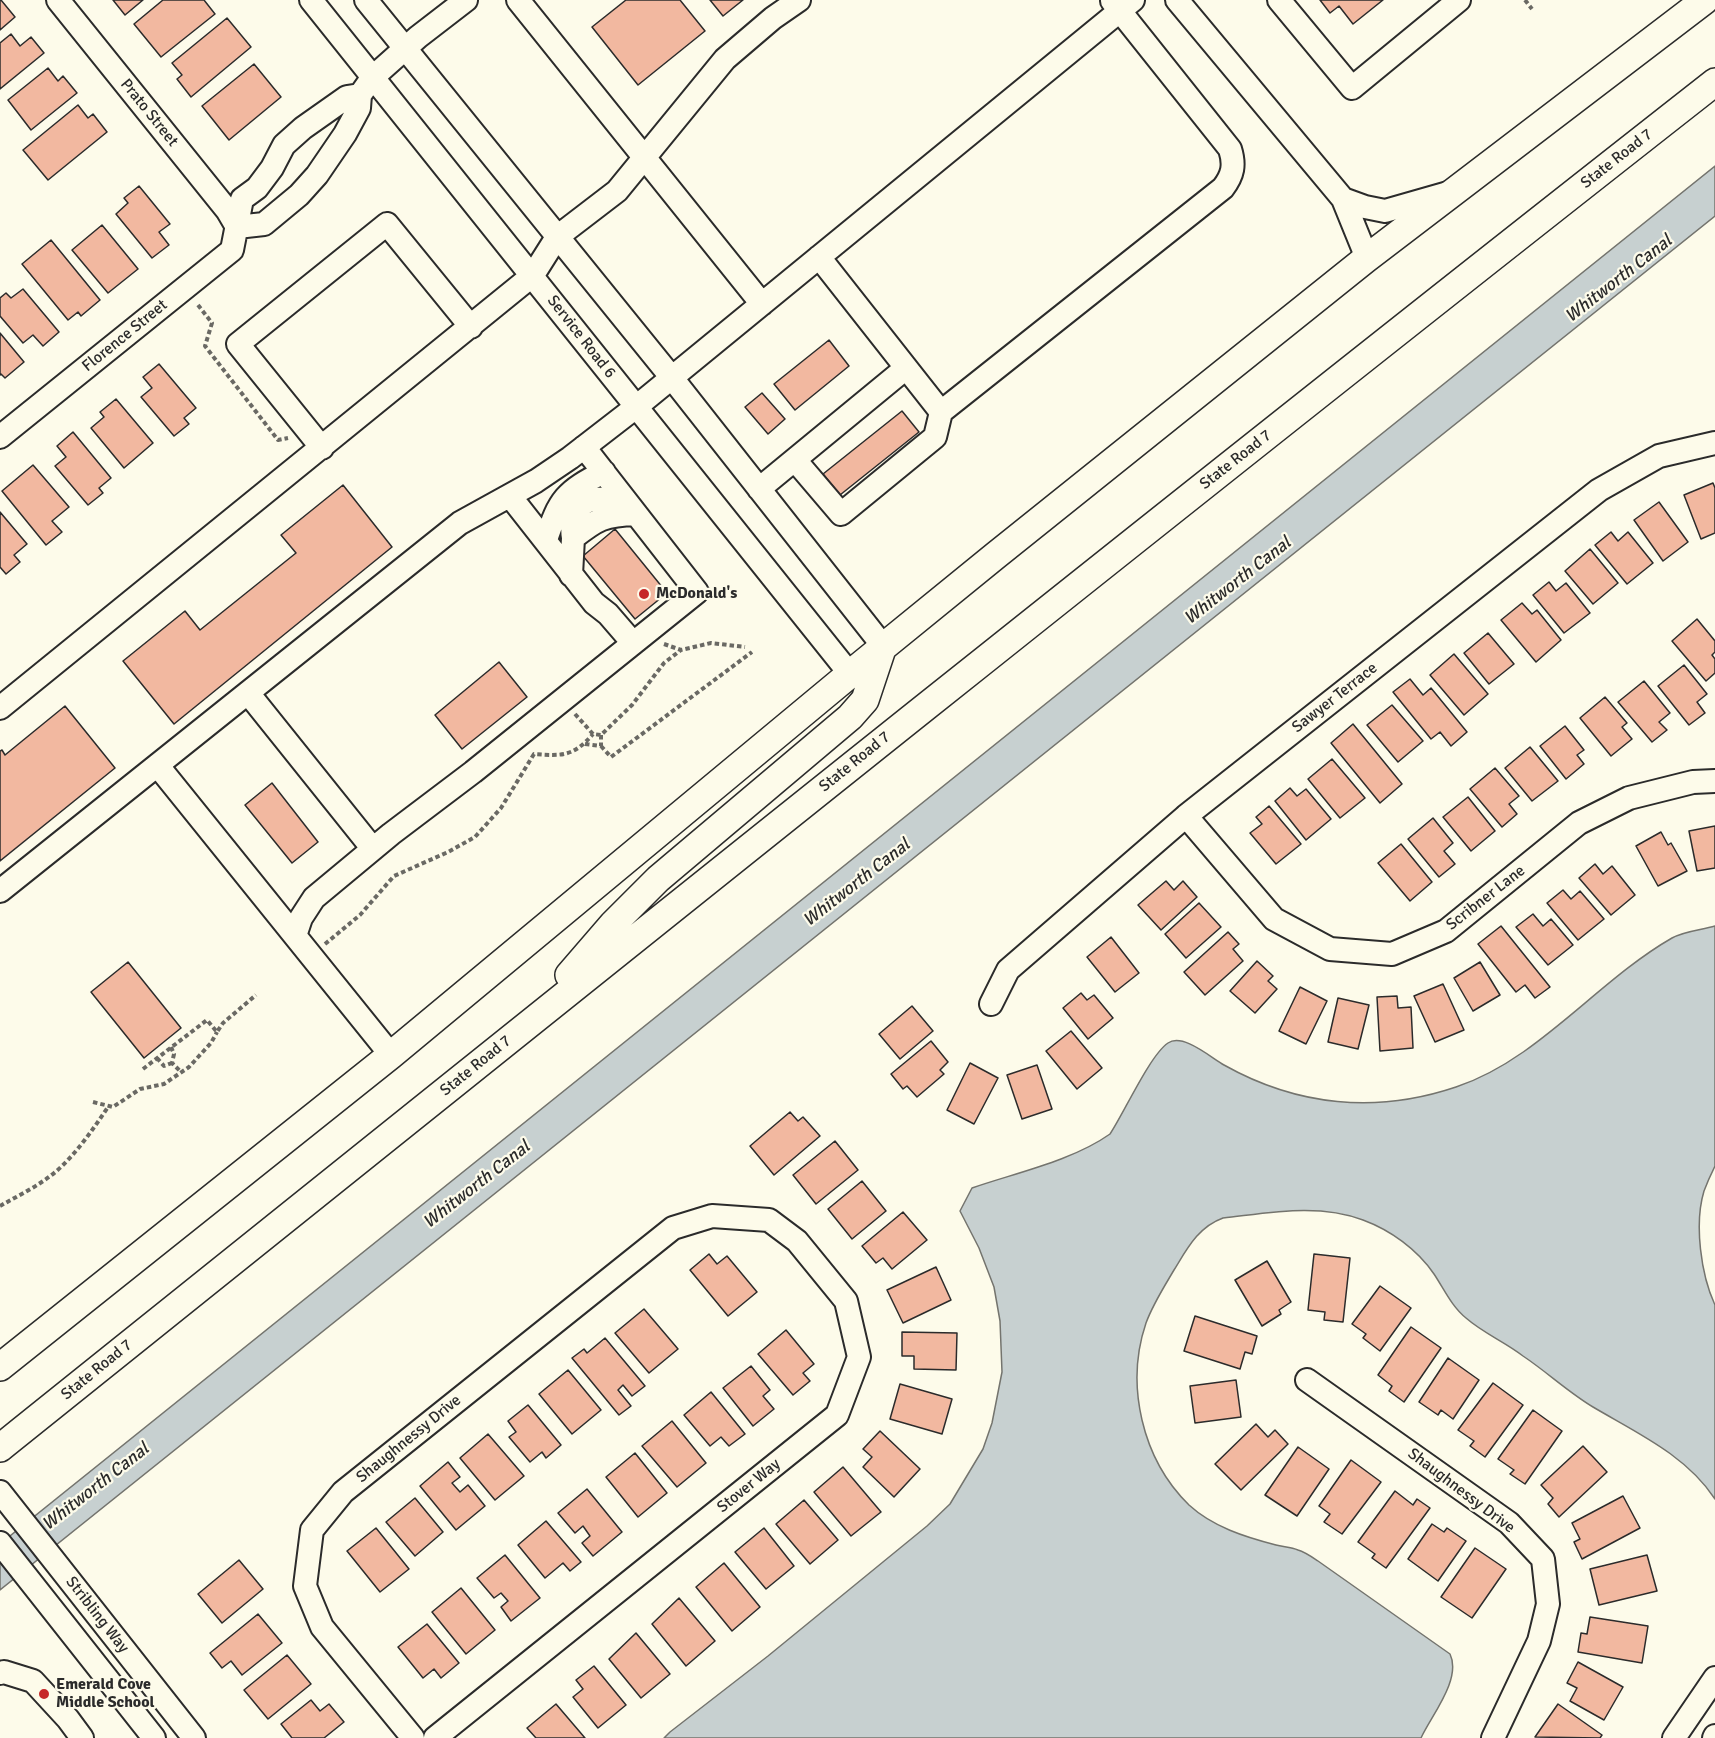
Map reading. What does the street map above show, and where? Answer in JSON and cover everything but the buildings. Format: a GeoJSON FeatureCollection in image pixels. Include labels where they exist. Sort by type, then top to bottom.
{"type":"FeatureCollection","features":[{"type":"Feature","properties":{"kind":"main road"},"geometry":{"type":"LineString","coordinates":[[0,1367],[391,1055],[883,646],[1367,258],[1705,0]]}},
{"type":"Feature","properties":{"kind":"main road","name":"State Road 7"},"geometry":{"type":"LineString","coordinates":[[0,1448],[1136,538],[1715,82]]}},
{"type":"Feature","properties":{"kind":"main road"},"geometry":{"type":"LineString","coordinates":[[528,1023],[613,924],[658,879],[850,717],[865,700],[883,646]]}},
{"type":"Feature","properties":{"kind":"street","name":"Prato Street"},"geometry":{"type":"LineString","coordinates":[[58,0],[227,210],[237,226]]}},
{"type":"Feature","properties":{"kind":"street","name":"Service Road 6"},"geometry":{"type":"LineString","coordinates":[[311,0],[366,86],[533,275],[850,674]]}},
{"type":"Feature","properties":{"kind":"street"},"geometry":{"type":"LineString","coordinates":[[366,0],[672,378],[883,646]]}},
{"type":"Feature","properties":{"kind":"street"},"geometry":{"type":"LineString","coordinates":[[237,226],[264,224],[299,195],[317,175],[345,134],[359,108],[366,86],[405,49],[466,0]]}},
{"type":"Feature","properties":{"kind":"street"},"geometry":{"type":"LineString","coordinates":[[518,0],[762,304]]}},
{"type":"Feature","properties":{"kind":"street"},"geometry":{"type":"LineString","coordinates":[[0,708],[533,275],[557,237],[617,191],[725,59],[773,18],[799,0]]}},
{"type":"Feature","properties":{"kind":"street"},"geometry":{"type":"LineString","coordinates":[[1178,0],[1343,199],[1367,258]]}},
{"type":"Feature","properties":{"kind":"street"},"geometry":{"type":"LineString","coordinates":[[1279,0],[1352,88],[1459,0]]}},
{"type":"Feature","properties":{"kind":"street"},"geometry":{"type":"LineString","coordinates":[[0,891],[460,523],[536,481],[584,447],[672,378],[1121,4],[1230,149],[1233,170],[1229,180],[1223,188],[941,412],[935,437],[841,514],[795,460]]}},
{"type":"Feature","properties":{"kind":"street","name":"Florence Street"},"geometry":{"type":"LineString","coordinates":[[0,437],[232,250],[242,199],[257,188],[272,168],[284,145],[303,128],[366,86]]}},
{"type":"Feature","properties":{"kind":"street"},"geometry":{"type":"LineString","coordinates":[[272,168],[299,195]]}},
{"type":"Feature","properties":{"kind":"street"},"geometry":{"type":"LineString","coordinates":[[1343,199],[1385,211],[1453,192]]}},
{"type":"Feature","properties":{"kind":"street"},"geometry":{"type":"LineString","coordinates":[[322,448],[238,344],[387,224],[471,327]]}},
{"type":"Feature","properties":{"kind":"street"},"geometry":{"type":"LineString","coordinates":[[819,257],[941,412]]}},
{"type":"Feature","properties":{"kind":"street"},"geometry":{"type":"LineString","coordinates":[[759,489],[906,368]]}},
{"type":"Feature","properties":{"kind":"street","name":"Sawyer Terrace"},"geometry":{"type":"LineString","coordinates":[[992,1004],[1008,970],[1186,816],[1599,490],[1659,456],[1715,443]]}},
{"type":"Feature","properties":{"kind":"street"},"geometry":{"type":"LineString","coordinates":[[295,936],[301,918],[314,898],[697,592],[632,514],[584,447]]}},
{"type":"Feature","properties":{"kind":"street"},"geometry":{"type":"LineString","coordinates":[[546,540],[553,518],[564,498],[581,484],[604,472]]}},
{"type":"Feature","properties":{"kind":"street"},"geometry":{"type":"LineString","coordinates":[[510,496],[594,603],[608,614],[633,643]]}},
{"type":"Feature","properties":{"kind":"street"},"geometry":{"type":"LineString","coordinates":[[571,574],[573,538],[595,521],[614,514],[632,514]]}},
{"type":"Feature","properties":{"kind":"street"},"geometry":{"type":"LineString","coordinates":[[248,693],[373,849]]}},
{"type":"Feature","properties":{"kind":"street"},"geometry":{"type":"LineString","coordinates":[[158,766],[391,1055]]}},
{"type":"Feature","properties":{"kind":"street","name":"Scribner Lane"},"geometry":{"type":"LineString","coordinates":[[1186,816],[1274,919],[1330,949],[1392,954],[1446,931],[1579,823],[1629,798],[1693,782],[1715,781]]}},
{"type":"Feature","properties":{"kind":"street","name":"Shaughnessy Drive"},"geometry":{"type":"LineString","coordinates":[[413,1738],[322,1627],[305,1587],[312,1530],[343,1492],[673,1228],[712,1216]]}},
{"type":"Feature","properties":{"kind":"street","name":"Stover Way"},"geometry":{"type":"LineString","coordinates":[[435,1738],[837,1415],[859,1356],[846,1300],[797,1241],[769,1220],[712,1216]]}},
{"type":"Feature","properties":{"kind":"street","name":"Shaughnessy Drive"},"geometry":{"type":"LineString","coordinates":[[1307,1380],[1509,1523],[1543,1559],[1548,1604],[1539,1641],[1492,1738]]}},
{"type":"Feature","properties":{"kind":"street","name":"Stribling Way"},"geometry":{"type":"LineString","coordinates":[[6,1500],[194,1738]]}},
{"type":"Feature","properties":{"kind":"street","name":"Stribling Way"},"geometry":{"type":"LineString","coordinates":[[0,1543],[154,1738]]}},
{"type":"Feature","properties":{"kind":"street"},"geometry":{"type":"LineString","coordinates":[[0,1673],[4,1672],[33,1681],[82,1738]]}},
{"type":"Feature","properties":{"kind":"street"},"geometry":{"type":"LineString","coordinates":[[1674,1738],[1715,1678]]}},
{"type":"Feature","properties":{"kind":"path"},"geometry":{"type":"LineString","coordinates":[[1525,0],[1532,9]]}},
{"type":"Feature","properties":{"kind":"path"},"geometry":{"type":"LineString","coordinates":[[198,305],[212,323],[205,346],[278,440],[289,438]]}},
{"type":"Feature","properties":{"kind":"path"},"geometry":{"type":"LineString","coordinates":[[662,643],[681,650]]}},
{"type":"Feature","properties":{"kind":"path"},"geometry":{"type":"LineString","coordinates":[[745,647],[711,643],[681,650],[664,663],[632,705],[601,735],[601,746],[610,757],[752,652]]}},
{"type":"Feature","properties":{"kind":"path"},"geometry":{"type":"LineString","coordinates":[[572,710],[593,734],[601,735]]}},
{"type":"Feature","properties":{"kind":"path"},"geometry":{"type":"LineString","coordinates":[[321,947],[360,915],[394,876],[448,852],[474,837],[501,807],[534,754],[563,756],[584,744],[593,734]]}},
{"type":"Feature","properties":{"kind":"path"},"geometry":{"type":"LineString","coordinates":[[584,744],[601,746]]}},
{"type":"Feature","properties":{"kind":"path"},"geometry":{"type":"LineString","coordinates":[[93,1102],[113,1107],[140,1089],[164,1084],[196,1059],[223,1023],[256,995]]}},
{"type":"Feature","properties":{"kind":"path"},"geometry":{"type":"LineString","coordinates":[[143,1069],[207,1020],[218,1032]]}},
{"type":"Feature","properties":{"kind":"path"},"geometry":{"type":"LineString","coordinates":[[171,1047],[174,1054],[172,1063]]}},
{"type":"Feature","properties":{"kind":"path"},"geometry":{"type":"LineString","coordinates":[[157,1058],[164,1065],[172,1063]]}},
{"type":"Feature","properties":{"kind":"path"},"geometry":{"type":"LineString","coordinates":[[172,1063],[181,1072]]}},
{"type":"Feature","properties":{"kind":"path"},"geometry":{"type":"LineString","coordinates":[[0,1206],[30,1189],[61,1167],[89,1136],[108,1106]]}},
{"type":"Feature","properties":{"kind":"water","name":"Whitworth Canal"},"geometry":{"type":"Polygon","coordinates":[[[1715,166],[1715,216],[0,1590],[0,1544],[1715,166]]]}},
{"type":"Feature","properties":{"kind":"water"},"geometry":{"type":"Polygon","coordinates":[[[1715,926],[1715,1166],[1704,1191],[1699,1234],[1706,1279],[1715,1305],[1715,1499],[1690,1470],[1660,1446],[1584,1401],[1461,1314],[1420,1256],[1393,1235],[1363,1220],[1329,1212],[1293,1211],[1223,1218],[1214,1222],[1200,1233],[1189,1247],[1159,1296],[1146,1323],[1137,1371],[1142,1420],[1149,1444],[1160,1466],[1173,1487],[1189,1505],[1208,1519],[1241,1535],[1295,1549],[1308,1555],[1450,1654],[1453,1664],[1449,1686],[1421,1738],[664,1738],[927,1526],[950,1504],[983,1449],[992,1423],[1002,1372],[1000,1321],[994,1287],[979,1248],[960,1211],[972,1188],[1061,1159],[1110,1134],[1153,1059],[1168,1043],[1181,1041],[1189,1043],[1252,1079],[1280,1090],[1308,1097],[1337,1102],[1367,1103],[1396,1101],[1426,1095],[1456,1087],[1486,1075],[1541,1039],[1618,976],[1672,938],[1715,926]]]}},
{"type":"Feature","properties":{"kind":"place","name":"McDonald's"},"geometry":{"type":"Point","coordinates":[644,594]}},
{"type":"Feature","properties":{"kind":"place","name":"Emerald Cove Middle School"},"geometry":{"type":"Point","coordinates":[44,1694]}}]}
